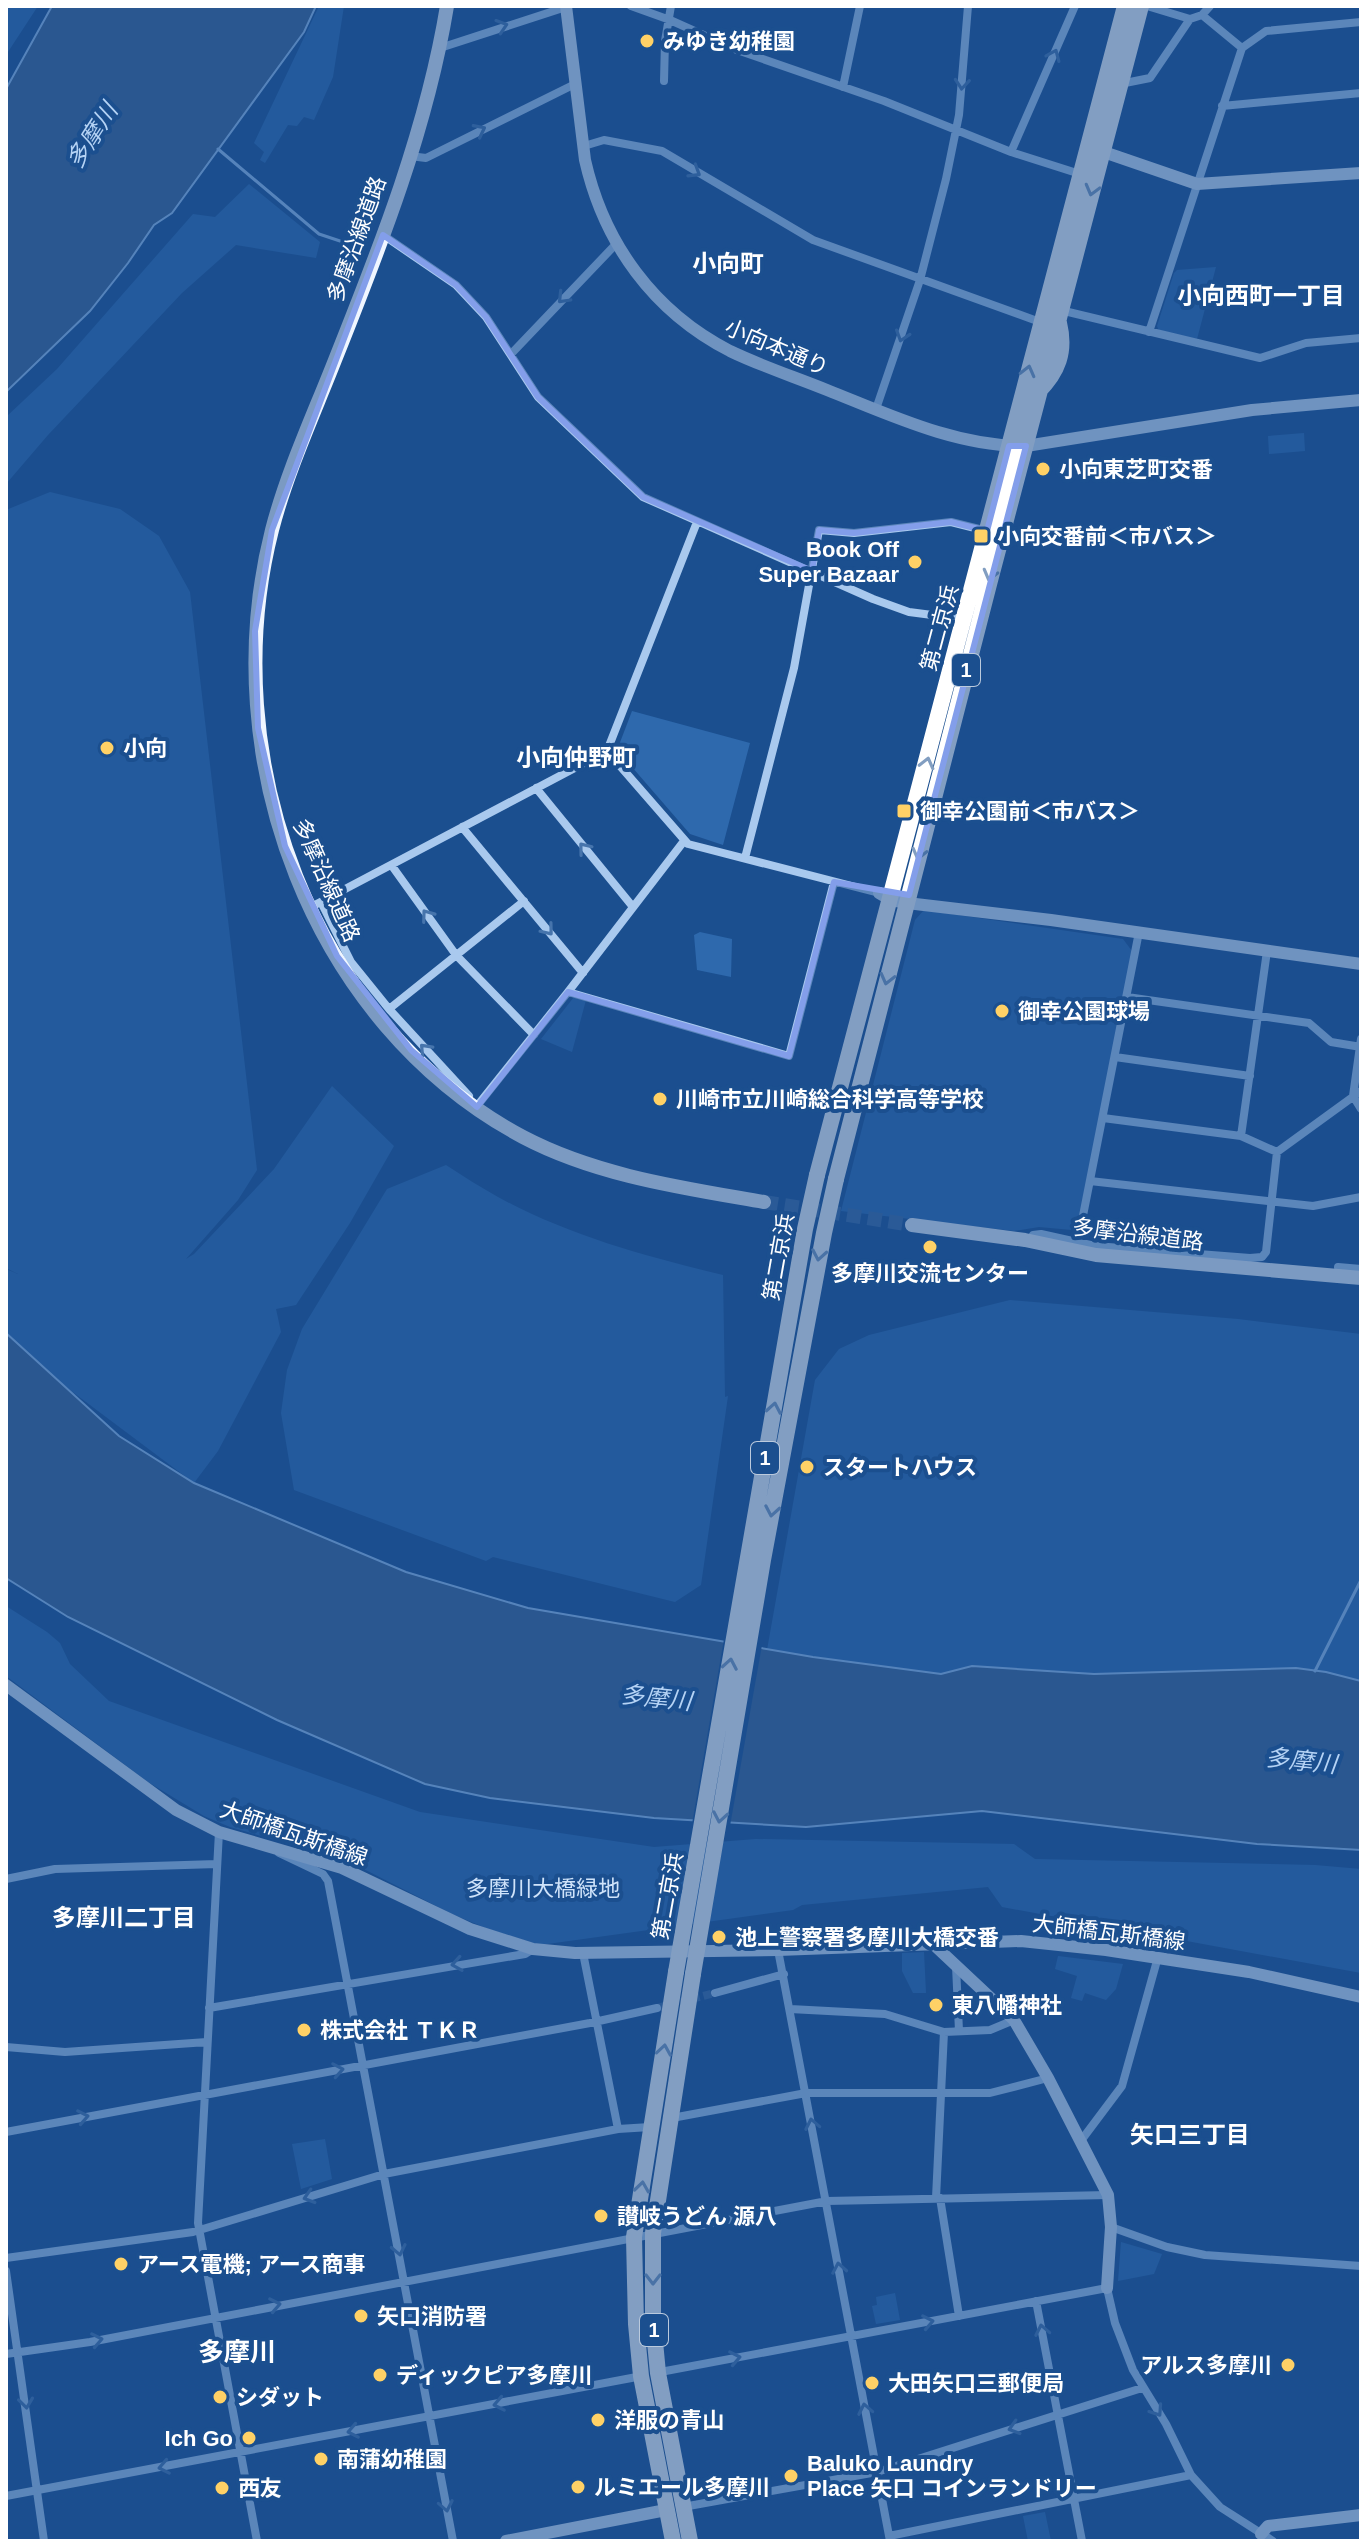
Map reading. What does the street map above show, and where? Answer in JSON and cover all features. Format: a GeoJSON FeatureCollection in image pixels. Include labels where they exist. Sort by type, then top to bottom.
{"type":"FeatureCollection","features":[{"type":"Feature","properties":{"kind":"highway","name":"第二京浜"},"geometry":{"type":"LineString","coordinates":[[690,2541],[675,2508],[641,2376],[634,2237],[650,2127],[685,1973],[824,1233],[896,897],[987,531],[1038,392],[1059,314],[1125,6]]}},
{"type":"Feature","properties":{"kind":"highway","name":"第二京浜"},"geometry":{"type":"LineString","coordinates":[[673,2541],[675,2508],[653,2321],[653,2233],[672,2118],[685,1973],[802,1244],[817,1175],[984,598],[1040,322],[1081,174],[1095,149],[1120,84],[1144,6]]}},
{"type":"Feature","properties":{"kind":"main road","name":"多摩沿線道路"},"geometry":{"type":"LineString","coordinates":[[447,6],[429,92],[409,156],[383,235],[282,496],[265,561],[258,605],[254,677],[263,764],[285,846],[345,970],[372,1008],[433,1073],[525,1138],[653,1182],[764,1202]]}},
{"type":"Feature","properties":{"kind":"main road","name":"多摩沿線道路"},"geometry":{"type":"LineString","coordinates":[[912,1225],[1029,1241],[1096,1255],[1361,1278]]}},
{"type":"Feature","properties":{"kind":"street"},"geometry":{"type":"LineString","coordinates":[[631,6],[737,50],[884,101],[1011,152],[1081,174]]}},
{"type":"Feature","properties":{"kind":"street"},"geometry":{"type":"LineString","coordinates":[[664,81],[665,41],[671,6]]}},
{"type":"Feature","properties":{"kind":"street"},"geometry":{"type":"LineString","coordinates":[[843,87],[860,6]]}},
{"type":"Feature","properties":{"kind":"street"},"geometry":{"type":"LineString","coordinates":[[876,409],[920,280],[956,130],[968,6]]}},
{"type":"Feature","properties":{"kind":"street"},"geometry":{"type":"LineString","coordinates":[[1011,152],[1075,6]]}},
{"type":"Feature","properties":{"kind":"street"},"geometry":{"type":"LineString","coordinates":[[1144,6],[1190,19],[1202,15],[1210,6]]}},
{"type":"Feature","properties":{"kind":"street"},"geometry":{"type":"LineString","coordinates":[[440,48],[566,7]]}},
{"type":"Feature","properties":{"kind":"street","name":"小向本通り"},"geometry":{"type":"LineString","coordinates":[[566,7],[590,183],[616,244],[657,298],[709,340],[750,361],[876,409],[981,443],[1017,446],[1252,410],[1361,400]]}},
{"type":"Feature","properties":{"kind":"street"},"geometry":{"type":"LineString","coordinates":[[1202,15],[1242,48]]}},
{"type":"Feature","properties":{"kind":"street"},"geometry":{"type":"LineString","coordinates":[[1120,84],[1150,78],[1190,19]]}},
{"type":"Feature","properties":{"kind":"street"},"geometry":{"type":"LineString","coordinates":[[1149,332],[1242,48],[1266,31],[1361,22]]}},
{"type":"Feature","properties":{"kind":"street"},"geometry":{"type":"LineString","coordinates":[[409,156],[426,158],[575,84]]}},
{"type":"Feature","properties":{"kind":"street"},"geometry":{"type":"LineString","coordinates":[[1222,106],[1361,93]]}},
{"type":"Feature","properties":{"kind":"street"},"geometry":{"type":"LineString","coordinates":[[584,146],[604,140],[662,151],[813,240],[1040,322]]}},
{"type":"Feature","properties":{"kind":"street"},"geometry":{"type":"LineString","coordinates":[[1095,149],[1197,184],[1361,173]]}},
{"type":"Feature","properties":{"kind":"street"},"geometry":{"type":"LineString","coordinates":[[383,235],[456,285],[486,317],[538,397],[643,497],[909,612],[963,619]]}},
{"type":"Feature","properties":{"kind":"street"},"geometry":{"type":"LineString","coordinates":[[511,354],[616,244]]}},
{"type":"Feature","properties":{"kind":"street"},"geometry":{"type":"LineString","coordinates":[[1059,314],[1260,358],[1306,343],[1361,338]]}},
{"type":"Feature","properties":{"kind":"street"},"geometry":{"type":"LineString","coordinates":[[684,841],[477,1107],[351,962],[316,905],[607,751],[697,522]]}},
{"type":"Feature","properties":{"kind":"street"},"geometry":{"type":"LineString","coordinates":[[745,858],[794,668],[819,530],[854,533],[951,522],[987,531]]}},
{"type":"Feature","properties":{"kind":"street"},"geometry":{"type":"LineString","coordinates":[[607,751],[684,841],[896,897],[1361,964]]}},
{"type":"Feature","properties":{"kind":"street"},"geometry":{"type":"LineString","coordinates":[[536,788],[633,907]]}},
{"type":"Feature","properties":{"kind":"street"},"geometry":{"type":"LineString","coordinates":[[462,827],[583,973]]}},
{"type":"Feature","properties":{"kind":"street"},"geometry":{"type":"LineString","coordinates":[[392,866],[456,955],[534,1035]]}},
{"type":"Feature","properties":{"kind":"street"},"geometry":{"type":"LineString","coordinates":[[568,992],[789,1056],[834,882]]}},
{"type":"Feature","properties":{"kind":"street"},"geometry":{"type":"LineString","coordinates":[[389,1009],[524,901]]}},
{"type":"Feature","properties":{"kind":"street"},"geometry":{"type":"LineString","coordinates":[[1078,1241],[1139,932]]}},
{"type":"Feature","properties":{"kind":"street"},"geometry":{"type":"LineString","coordinates":[[1241,1136],[1267,951]]}},
{"type":"Feature","properties":{"kind":"street"},"geometry":{"type":"LineString","coordinates":[[1127,997],[1309,1023],[1331,1042],[1361,1045],[1357,1094],[1361,1109]]}},
{"type":"Feature","properties":{"kind":"street"},"geometry":{"type":"LineString","coordinates":[[1115,1057],[1250,1076]]}},
{"type":"Feature","properties":{"kind":"street"},"geometry":{"type":"LineString","coordinates":[[1029,1241],[1033,1235],[1041,1234],[1095,1246],[1262,1257],[1266,1252],[1277,1152],[1357,1094]]}},
{"type":"Feature","properties":{"kind":"street"},"geometry":{"type":"LineString","coordinates":[[1103,1118],[1241,1136],[1277,1152]]}},
{"type":"Feature","properties":{"kind":"street"},"geometry":{"type":"LineString","coordinates":[[1090,1181],[1313,1206],[1361,1197]]}},
{"type":"Feature","properties":{"kind":"street"},"geometry":{"type":"LineString","coordinates":[[1338,1267],[1361,1269]]}},
{"type":"Feature","properties":{"kind":"street","name":"大師橋瓦斯橋線"},"geometry":{"type":"LineString","coordinates":[[6,1685],[176,1810],[219,1832],[342,1868],[470,1929],[533,1949],[583,1953],[778,1950],[1021,1941],[1158,1957],[1249,1972],[1361,1997]]}},
{"type":"Feature","properties":{"kind":"street"},"geometry":{"type":"LineString","coordinates":[[219,1832],[198,2223],[257,2541]]}},
{"type":"Feature","properties":{"kind":"street"},"geometry":{"type":"LineString","coordinates":[[279,1849],[278,1855],[323,1874],[328,1881],[453,2541]]}},
{"type":"Feature","properties":{"kind":"street"},"geometry":{"type":"LineString","coordinates":[[6,1879],[55,1869],[217,1864]]}},
{"type":"Feature","properties":{"kind":"street"},"geometry":{"type":"LineString","coordinates":[[932,1943],[1014,2020],[1048,2078],[1108,2195],[1111,2227],[1107,2288],[1119,2336],[1142,2388],[1166,2424],[1191,2475],[1220,2507],[1257,2537],[1273,2541]]}},
{"type":"Feature","properties":{"kind":"street"},"geometry":{"type":"LineString","coordinates":[[209,2008],[525,1954],[533,1949]]}},
{"type":"Feature","properties":{"kind":"street"},"geometry":{"type":"LineString","coordinates":[[778,1950],[890,2539],[1191,2475]]}},
{"type":"Feature","properties":{"kind":"street"},"geometry":{"type":"LineString","coordinates":[[583,1953],[618,2129]]}},
{"type":"Feature","properties":{"kind":"street"},"geometry":{"type":"LineString","coordinates":[[1080,2142],[1122,2086],[1158,1957]]}},
{"type":"Feature","properties":{"kind":"street"},"geometry":{"type":"LineString","coordinates":[[956,1965],[959,2031]]}},
{"type":"Feature","properties":{"kind":"street"},"geometry":{"type":"LineString","coordinates":[[715,1993],[784,1974]]}},
{"type":"Feature","properties":{"kind":"street"},"geometry":{"type":"LineString","coordinates":[[6,2132],[657,2008]]}},
{"type":"Feature","properties":{"kind":"street"},"geometry":{"type":"LineString","coordinates":[[790,2009],[885,2014],[944,2032],[990,2030],[1014,2020]]}},
{"type":"Feature","properties":{"kind":"street"},"geometry":{"type":"LineString","coordinates":[[944,2032],[938,2198],[959,2316]]}},
{"type":"Feature","properties":{"kind":"street"},"geometry":{"type":"LineString","coordinates":[[6,2047],[65,2052],[207,2042]]}},
{"type":"Feature","properties":{"kind":"street"},"geometry":{"type":"LineString","coordinates":[[672,2118],[806,2093],[990,2093],[1048,2078]]}},
{"type":"Feature","properties":{"kind":"street"},"geometry":{"type":"LineString","coordinates":[[6,2258],[200,2231],[384,2174],[618,2129],[650,2127]]}},
{"type":"Feature","properties":{"kind":"street"},"geometry":{"type":"LineString","coordinates":[[6,2354],[827,2201],[1108,2195]]}},
{"type":"Feature","properties":{"kind":"street"},"geometry":{"type":"LineString","coordinates":[[1111,2227],[1167,2247],[1205,2255],[1361,2266]]}},
{"type":"Feature","properties":{"kind":"street"},"geometry":{"type":"LineString","coordinates":[[6,2271],[20,2353],[44,2541]]}},
{"type":"Feature","properties":{"kind":"street"},"geometry":{"type":"LineString","coordinates":[[6,2496],[1107,2288]]}},
{"type":"Feature","properties":{"kind":"street"},"geometry":{"type":"LineString","coordinates":[[1036,2301],[1082,2541]]}},
{"type":"Feature","properties":{"kind":"street"},"geometry":{"type":"LineString","coordinates":[[506,2541],[877,2472],[1142,2388]]}},
{"type":"Feature","properties":{"kind":"street"},"geometry":{"type":"LineString","coordinates":[[1257,2537],[1268,2526],[1361,2515]]}},
{"type":"Feature","properties":{"kind":"highlighted area"},"geometry":{"type":"Polygon","coordinates":[[[383,235],[456,285],[486,317],[538,397],[643,497],[812,571],[819,530],[854,533],[951,522],[987,531],[1009,446],[1026,446],[909,895],[834,882],[789,1056],[568,992],[477,1107],[411,1050],[337,956],[285,846],[258,728],[255,631],[272,530],[383,235]]]}},
{"type":"Feature","properties":{"kind":"green space"},"geometry":{"type":"Polygon","coordinates":[[[6,6],[38,6],[6,55],[6,6]]]}},
{"type":"Feature","properties":{"kind":"green space"},"geometry":{"type":"Polygon","coordinates":[[[319,6],[344,6],[333,77],[314,120],[304,117],[297,126],[288,125],[265,163],[260,160],[264,152],[254,143],[319,6]]]}},
{"type":"Feature","properties":{"kind":"green space"},"geometry":{"type":"Polygon","coordinates":[[[249,184],[320,242],[316,258],[236,245],[182,293],[6,484],[6,417],[57,369],[193,214],[215,217],[249,184]]]}},
{"type":"Feature","properties":{"kind":"green space"},"geometry":{"type":"Polygon","coordinates":[[[1216,267],[1197,339],[1159,331],[1157,326],[1174,273],[1177,270],[1216,267]]]}},
{"type":"Feature","properties":{"kind":"green space"},"geometry":{"type":"Polygon","coordinates":[[[1304,433],[1305,451],[1269,454],[1268,436],[1304,433]]]}},
{"type":"Feature","properties":{"kind":"green space","name":"小向"},"geometry":{"type":"Polygon","coordinates":[[[50,492],[120,509],[159,536],[190,592],[257,1170],[238,1200],[186,1259],[274,1169],[332,1086],[394,1146],[350,1223],[296,1305],[276,1309],[281,1332],[218,1451],[194,1483],[62,1384],[6,1334],[6,1269],[18,1274],[6,1268],[6,510],[50,492]]]}},
{"type":"Feature","properties":{"kind":"green space"},"geometry":{"type":"Polygon","coordinates":[[[632,711],[750,743],[723,845],[690,834],[619,752],[632,711]]]}},
{"type":"Feature","properties":{"kind":"green space"},"geometry":{"type":"Polygon","coordinates":[[[924,910],[1123,939],[1132,951],[1079,1220],[1072,1230],[1039,1227],[1014,1231],[841,1211],[915,920],[924,910]]]}},
{"type":"Feature","properties":{"kind":"green space"},"geometry":{"type":"Polygon","coordinates":[[[700,932],[732,939],[731,977],[697,970],[694,935],[700,932]]]}},
{"type":"Feature","properties":{"kind":"green space"},"geometry":{"type":"Polygon","coordinates":[[[574,997],[586,1000],[572,1052],[541,1039],[574,997]]]}},
{"type":"Feature","properties":{"kind":"green space"},"geometry":{"type":"Polygon","coordinates":[[[446,1165],[524,1211],[579,1234],[723,1275],[725,1397],[728,1396],[701,1585],[675,1602],[493,1557],[486,1561],[294,1490],[281,1413],[287,1370],[302,1329],[387,1189],[446,1165]]]}},
{"type":"Feature","properties":{"kind":"green space"},"geometry":{"type":"Polygon","coordinates":[[[1010,1300],[1238,1319],[1361,1334],[1361,1681],[1296,1668],[1094,1674],[972,1666],[941,1674],[767,1650],[815,1380],[839,1349],[869,1335],[1010,1300]]]}},
{"type":"Feature","properties":{"kind":"green space","name":"多摩川大橋緑地"},"geometry":{"type":"Polygon","coordinates":[[[6,1606],[60,1643],[70,1664],[109,1701],[420,1812],[654,1847],[756,1839],[1014,1844],[1035,1859],[1315,1865],[1361,1869],[1361,1973],[1002,1907],[988,1887],[802,1905],[793,1910],[540,1945],[452,1914],[350,1862],[230,1827],[204,1816],[148,1782],[6,1676],[6,1606]]]}},
{"type":"Feature","properties":{"kind":"green space"},"geometry":{"type":"Polygon","coordinates":[[[924,1952],[926,1993],[913,1993],[902,1971],[902,1953],[924,1952]]]}},
{"type":"Feature","properties":{"kind":"green space"},"geometry":{"type":"Polygon","coordinates":[[[1058,1956],[1123,1964],[1116,1989],[1106,2000],[1085,1993],[1082,2001],[1071,1998],[1077,1976],[1055,1969],[1058,1956]]]}},
{"type":"Feature","properties":{"kind":"green space"},"geometry":{"type":"Polygon","coordinates":[[[325,2139],[332,2179],[301,2189],[292,2144],[325,2139]]]}},
{"type":"Feature","properties":{"kind":"green space"},"geometry":{"type":"Polygon","coordinates":[[[1121,2242],[1162,2254],[1154,2274],[1118,2281],[1121,2242]]]}},
{"type":"Feature","properties":{"kind":"green space"},"geometry":{"type":"Polygon","coordinates":[[[895,2293],[900,2320],[876,2324],[872,2306],[877,2305],[876,2297],[895,2293]]]}},
{"type":"Feature","properties":{"kind":"green space"},"geometry":{"type":"Polygon","coordinates":[[[1045,2512],[1051,2541],[1028,2541],[1023,2516],[1045,2512]]]}},
{"type":"Feature","properties":{"kind":"water"},"geometry":{"type":"Polygon","coordinates":[[[52,6],[316,6],[304,32],[172,213],[154,225],[90,311],[6,392],[6,89],[52,6]]]}},
{"type":"Feature","properties":{"kind":"water"},"geometry":{"type":"Polygon","coordinates":[[[6,1333],[119,1436],[194,1483],[406,1572],[528,1608],[813,1657],[941,1674],[972,1666],[1094,1674],[1296,1668],[1361,1681],[1361,1850],[1257,1844],[982,1811],[806,1827],[654,1818],[490,1798],[425,1784],[277,1720],[68,1617],[6,1578],[6,1333]]]}},
{"type":"Feature","properties":{"kind":"pier"},"geometry":{"type":"Polygon","coordinates":[[[724,1639],[762,1645],[730,1826],[692,1824],[724,1639]]]}},
{"type":"Feature","properties":{"kind":"waterway"},"geometry":{"type":"LineString","coordinates":[[218,149],[319,234],[346,243]]}},
{"type":"Feature","properties":{"kind":"waterway"},"geometry":{"type":"LineString","coordinates":[[1315,1671],[1361,1580]]}},
{"type":"Feature","properties":{"kind":"tunnel"},"geometry":{"type":"LineString","coordinates":[[764,1202],[912,1225]]}},
{"type":"Feature","properties":{"kind":"tunnel"},"geometry":{"type":"LineString","coordinates":[[657,2008],[715,1993]]}},
{"type":"Feature","properties":{"kind":"place","name":"みゆき幼稚園"},"geometry":{"type":"Point","coordinates":[647,41]}},
{"type":"Feature","properties":{"kind":"place","name":"小向東芝町交番"},"geometry":{"type":"Point","coordinates":[1043,469]}},
{"type":"Feature","properties":{"kind":"place","name":"小向交番前＜市バス＞"},"geometry":{"type":"Point","coordinates":[981,536]}},
{"type":"Feature","properties":{"kind":"place","name":"Book Off Super Bazaar"},"geometry":{"type":"Point","coordinates":[915,562]}},
{"type":"Feature","properties":{"kind":"place","name":"小向"},"geometry":{"type":"Point","coordinates":[107,748]}},
{"type":"Feature","properties":{"kind":"place","name":"御幸公園前＜市バス＞"},"geometry":{"type":"Point","coordinates":[904,811]}},
{"type":"Feature","properties":{"kind":"place","name":"御幸公園球場"},"geometry":{"type":"Point","coordinates":[1002,1011]}},
{"type":"Feature","properties":{"kind":"place","name":"川崎市立川崎総合科学高等学校"},"geometry":{"type":"Point","coordinates":[660,1099]}},
{"type":"Feature","properties":{"kind":"place","name":"多摩川交流センター"},"geometry":{"type":"Point","coordinates":[930,1247]}},
{"type":"Feature","properties":{"kind":"place","name":"スタートハウス"},"geometry":{"type":"Point","coordinates":[807,1467]}},
{"type":"Feature","properties":{"kind":"place","name":"池上警察署多摩川大橋交番"},"geometry":{"type":"Point","coordinates":[719,1937]}},
{"type":"Feature","properties":{"kind":"place","name":"東八幡神社"},"geometry":{"type":"Point","coordinates":[936,2005]}},
{"type":"Feature","properties":{"kind":"place","name":"株式会社 ＴＫＲ"},"geometry":{"type":"Point","coordinates":[304,2030]}},
{"type":"Feature","properties":{"kind":"place","name":"讃岐うどん 源八"},"geometry":{"type":"Point","coordinates":[601,2216]}},
{"type":"Feature","properties":{"kind":"place","name":"アース電機; アース商事"},"geometry":{"type":"Point","coordinates":[121,2264]}},
{"type":"Feature","properties":{"kind":"place","name":"矢口消防署"},"geometry":{"type":"Point","coordinates":[361,2316]}},
{"type":"Feature","properties":{"kind":"place","name":"アルス多摩川"},"geometry":{"type":"Point","coordinates":[1288,2365]}},
{"type":"Feature","properties":{"kind":"place","name":"ディックピア多摩川"},"geometry":{"type":"Point","coordinates":[380,2375]}},
{"type":"Feature","properties":{"kind":"place","name":"大田矢口三郵便局"},"geometry":{"type":"Point","coordinates":[872,2383]}},
{"type":"Feature","properties":{"kind":"place","name":"シダット"},"geometry":{"type":"Point","coordinates":[220,2397]}},
{"type":"Feature","properties":{"kind":"place","name":"洋服の青山"},"geometry":{"type":"Point","coordinates":[598,2420]}},
{"type":"Feature","properties":{"kind":"place","name":"Ich Go"},"geometry":{"type":"Point","coordinates":[249,2438]}},
{"type":"Feature","properties":{"kind":"place","name":"南蒲幼稚園"},"geometry":{"type":"Point","coordinates":[321,2459]}},
{"type":"Feature","properties":{"kind":"place","name":"Baluko Laundry Place 矢口 コインランドリー"},"geometry":{"type":"Point","coordinates":[791,2476]}},
{"type":"Feature","properties":{"kind":"place","name":"ルミエール多摩川"},"geometry":{"type":"Point","coordinates":[578,2487]}},
{"type":"Feature","properties":{"kind":"place","name":"西友"},"geometry":{"type":"Point","coordinates":[222,2488]}},
{"type":"Feature","properties":{"kind":"district","name":"小向町"},"geometry":{"type":"Point","coordinates":[728,264]}},
{"type":"Feature","properties":{"kind":"district","name":"小向西町一丁目"},"geometry":{"type":"Point","coordinates":[1261,296]}},
{"type":"Feature","properties":{"kind":"district","name":"小向仲野町"},"geometry":{"type":"Point","coordinates":[576,758]}},
{"type":"Feature","properties":{"kind":"district","name":"多摩川二丁目"},"geometry":{"type":"Point","coordinates":[124,1918]}},
{"type":"Feature","properties":{"kind":"district","name":"矢口三丁目"},"geometry":{"type":"Point","coordinates":[1190,2135]}},
{"type":"Feature","properties":{"kind":"district","name":"多摩川"},"geometry":{"type":"Point","coordinates":[237,2352]}}]}
